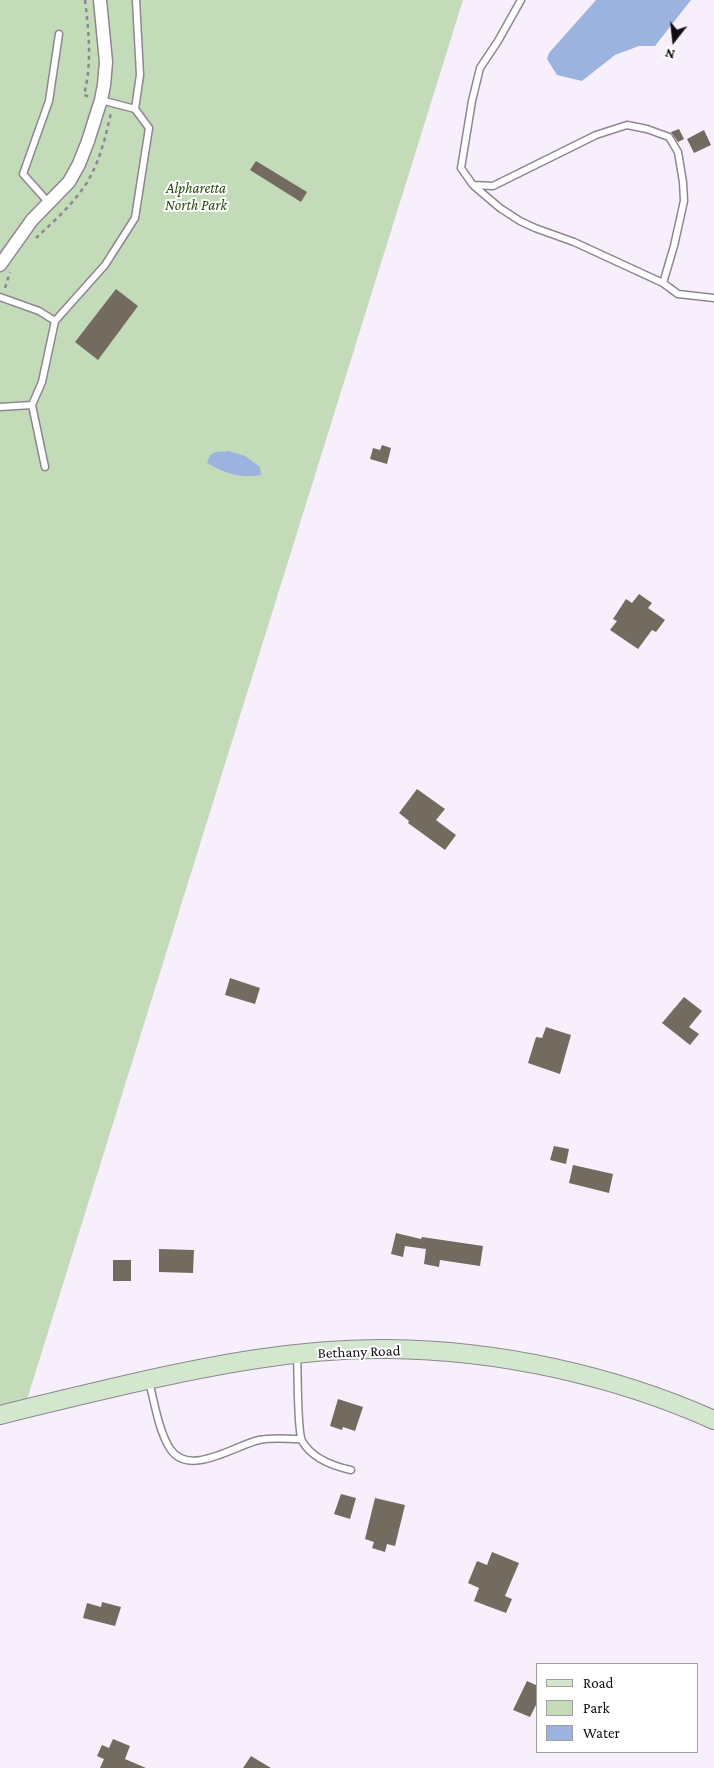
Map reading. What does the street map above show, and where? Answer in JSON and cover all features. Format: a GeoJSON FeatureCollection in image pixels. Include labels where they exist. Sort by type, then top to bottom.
{"type":"FeatureCollection","features":[{"type":"Feature","properties":{"kind":"street"},"geometry":{"type":"LineString","coordinates":[[0,265],[27,226],[69,182],[79,164],[101,100],[106,62],[100,0]]}},
{"type":"Feature","properties":{"kind":"street","name":"Bethany Road"},"geometry":{"type":"LineString","coordinates":[[0,1415],[195,1369],[297,1354],[387,1349],[436,1351],[533,1364],[581,1375],[651,1395],[714,1420]]}},
{"type":"Feature","properties":{"kind":"lane"},"geometry":{"type":"LineString","coordinates":[[135,109],[140,75],[136,0]]}},
{"type":"Feature","properties":{"kind":"lane"},"geometry":{"type":"LineString","coordinates":[[521,0],[516,12],[480,68],[472,100],[461,168],[473,185],[500,208],[520,221],[574,242],[663,283],[678,294],[714,298]]}},
{"type":"Feature","properties":{"kind":"lane"},"geometry":{"type":"LineString","coordinates":[[49,203],[23,174],[49,101],[59,34]]}},
{"type":"Feature","properties":{"kind":"lane"},"geometry":{"type":"LineString","coordinates":[[45,466],[32,405],[42,382],[55,321],[105,265],[135,218],[149,128],[135,109],[101,100]]}},
{"type":"Feature","properties":{"kind":"lane"},"geometry":{"type":"LineString","coordinates":[[473,185],[493,186],[596,135],[627,125],[647,129],[669,137],[678,152],[684,201],[663,283]]}},
{"type":"Feature","properties":{"kind":"lane"},"geometry":{"type":"LineString","coordinates":[[0,297],[39,311],[55,321]]}},
{"type":"Feature","properties":{"kind":"lane"},"geometry":{"type":"LineString","coordinates":[[0,407],[32,405]]}},
{"type":"Feature","properties":{"kind":"lane"},"geometry":{"type":"LineString","coordinates":[[297,1354],[301,1439],[310,1451],[326,1462],[336,1467],[350,1470]]}},
{"type":"Feature","properties":{"kind":"lane"},"geometry":{"type":"LineString","coordinates":[[149,1380],[162,1430],[169,1448],[180,1458],[194,1461],[210,1458],[261,1440],[301,1439]]}},
{"type":"Feature","properties":{"kind":"path"},"geometry":{"type":"LineString","coordinates":[[85,0],[90,54],[89,77],[84,95],[101,100]]}},
{"type":"Feature","properties":{"kind":"green space","name":"Alpharetta North Park"},"geometry":{"type":"Polygon","coordinates":[[[0,0],[463,0],[25,1406],[0,1416],[0,0]]]}},
{"type":"Feature","properties":{"kind":"water"},"geometry":{"type":"Polygon","coordinates":[[[596,0],[691,0],[655,46],[639,46],[615,55],[582,81],[557,75],[547,59],[549,53],[596,0]]]}},
{"type":"Feature","properties":{"kind":"water"},"geometry":{"type":"Polygon","coordinates":[[[229,451],[245,456],[260,467],[261,475],[233,474],[207,463],[210,455],[216,452],[229,451]]]}},
{"type":"Feature","properties":{"kind":"building"},"geometry":{"type":"Polygon","coordinates":[[[679,129],[684,139],[678,142],[671,132],[679,129]]]}},
{"type":"Feature","properties":{"kind":"building"},"geometry":{"type":"Polygon","coordinates":[[[704,130],[711,145],[694,153],[687,139],[704,130]]]}},
{"type":"Feature","properties":{"kind":"building"},"geometry":{"type":"Polygon","coordinates":[[[256,161],[307,192],[301,202],[250,170],[256,161]]]}},
{"type":"Feature","properties":{"kind":"building"},"geometry":{"type":"Polygon","coordinates":[[[116,289],[138,306],[98,360],[75,342],[116,289]]]}},
{"type":"Feature","properties":{"kind":"building"},"geometry":{"type":"Polygon","coordinates":[[[382,445],[391,448],[387,464],[370,459],[373,448],[380,450],[382,445]]]}},
{"type":"Feature","properties":{"kind":"building"},"geometry":{"type":"Polygon","coordinates":[[[639,594],[652,603],[648,608],[665,620],[656,632],[652,630],[638,649],[610,630],[617,621],[613,619],[626,599],[632,603],[639,594]]]}},
{"type":"Feature","properties":{"kind":"building"},"geometry":{"type":"Polygon","coordinates":[[[417,789],[445,809],[436,820],[456,835],[445,850],[408,823],[409,821],[399,813],[417,789]]]}},
{"type":"Feature","properties":{"kind":"building"},"geometry":{"type":"Polygon","coordinates":[[[230,978],[260,988],[255,1004],[225,995],[230,978]]]}},
{"type":"Feature","properties":{"kind":"building"},"geometry":{"type":"Polygon","coordinates":[[[684,997],[702,1011],[689,1027],[699,1034],[690,1045],[662,1023],[684,997]]]}},
{"type":"Feature","properties":{"kind":"building"},"geometry":{"type":"Polygon","coordinates":[[[546,1027],[571,1035],[560,1074],[528,1063],[536,1037],[542,1038],[546,1027]]]}},
{"type":"Feature","properties":{"kind":"building"},"geometry":{"type":"Polygon","coordinates":[[[554,1146],[569,1149],[566,1164],[550,1160],[554,1146]]]}},
{"type":"Feature","properties":{"kind":"building"},"geometry":{"type":"Polygon","coordinates":[[[573,1165],[613,1174],[609,1193],[569,1183],[573,1165]]]}},
{"type":"Feature","properties":{"kind":"building"},"geometry":{"type":"Polygon","coordinates":[[[396,1233],[421,1239],[422,1237],[483,1246],[480,1266],[440,1260],[439,1267],[424,1264],[426,1249],[405,1246],[403,1257],[391,1254],[396,1233]]]}},
{"type":"Feature","properties":{"kind":"building"},"geometry":{"type":"Polygon","coordinates":[[[159,1249],[194,1250],[193,1273],[159,1272],[159,1249]]]}},
{"type":"Feature","properties":{"kind":"building"},"geometry":{"type":"Polygon","coordinates":[[[113,1260],[131,1260],[131,1281],[113,1281],[113,1260]]]}},
{"type":"Feature","properties":{"kind":"building"},"geometry":{"type":"Polygon","coordinates":[[[338,1399],[363,1407],[355,1431],[343,1427],[342,1430],[330,1426],[338,1399]]]}},
{"type":"Feature","properties":{"kind":"building"},"geometry":{"type":"Polygon","coordinates":[[[341,1494],[356,1498],[350,1519],[334,1514],[341,1494]]]}},
{"type":"Feature","properties":{"kind":"building"},"geometry":{"type":"Polygon","coordinates":[[[375,1498],[405,1505],[395,1546],[387,1544],[385,1552],[372,1548],[374,1542],[365,1539],[375,1498]]]}},
{"type":"Feature","properties":{"kind":"building"},"geometry":{"type":"Polygon","coordinates":[[[492,1552],[519,1563],[505,1596],[512,1599],[506,1613],[474,1601],[479,1588],[468,1583],[477,1561],[487,1565],[492,1552]]]}},
{"type":"Feature","properties":{"kind":"building"},"geometry":{"type":"Polygon","coordinates":[[[102,1602],[121,1607],[115,1626],[83,1618],[87,1603],[101,1607],[102,1602]]]}},
{"type":"Feature","properties":{"kind":"building"},"geometry":{"type":"Polygon","coordinates":[[[527,1681],[536,1685],[536,1705],[530,1717],[513,1710],[527,1681]]]}},
{"type":"Feature","properties":{"kind":"building"},"geometry":{"type":"Polygon","coordinates":[[[113,1739],[130,1746],[125,1759],[146,1768],[100,1768],[104,1759],[97,1756],[102,1745],[109,1748],[113,1739]]]}},
{"type":"Feature","properties":{"kind":"building"},"geometry":{"type":"Polygon","coordinates":[[[251,1756],[271,1768],[243,1768],[251,1756]]]}}]}
